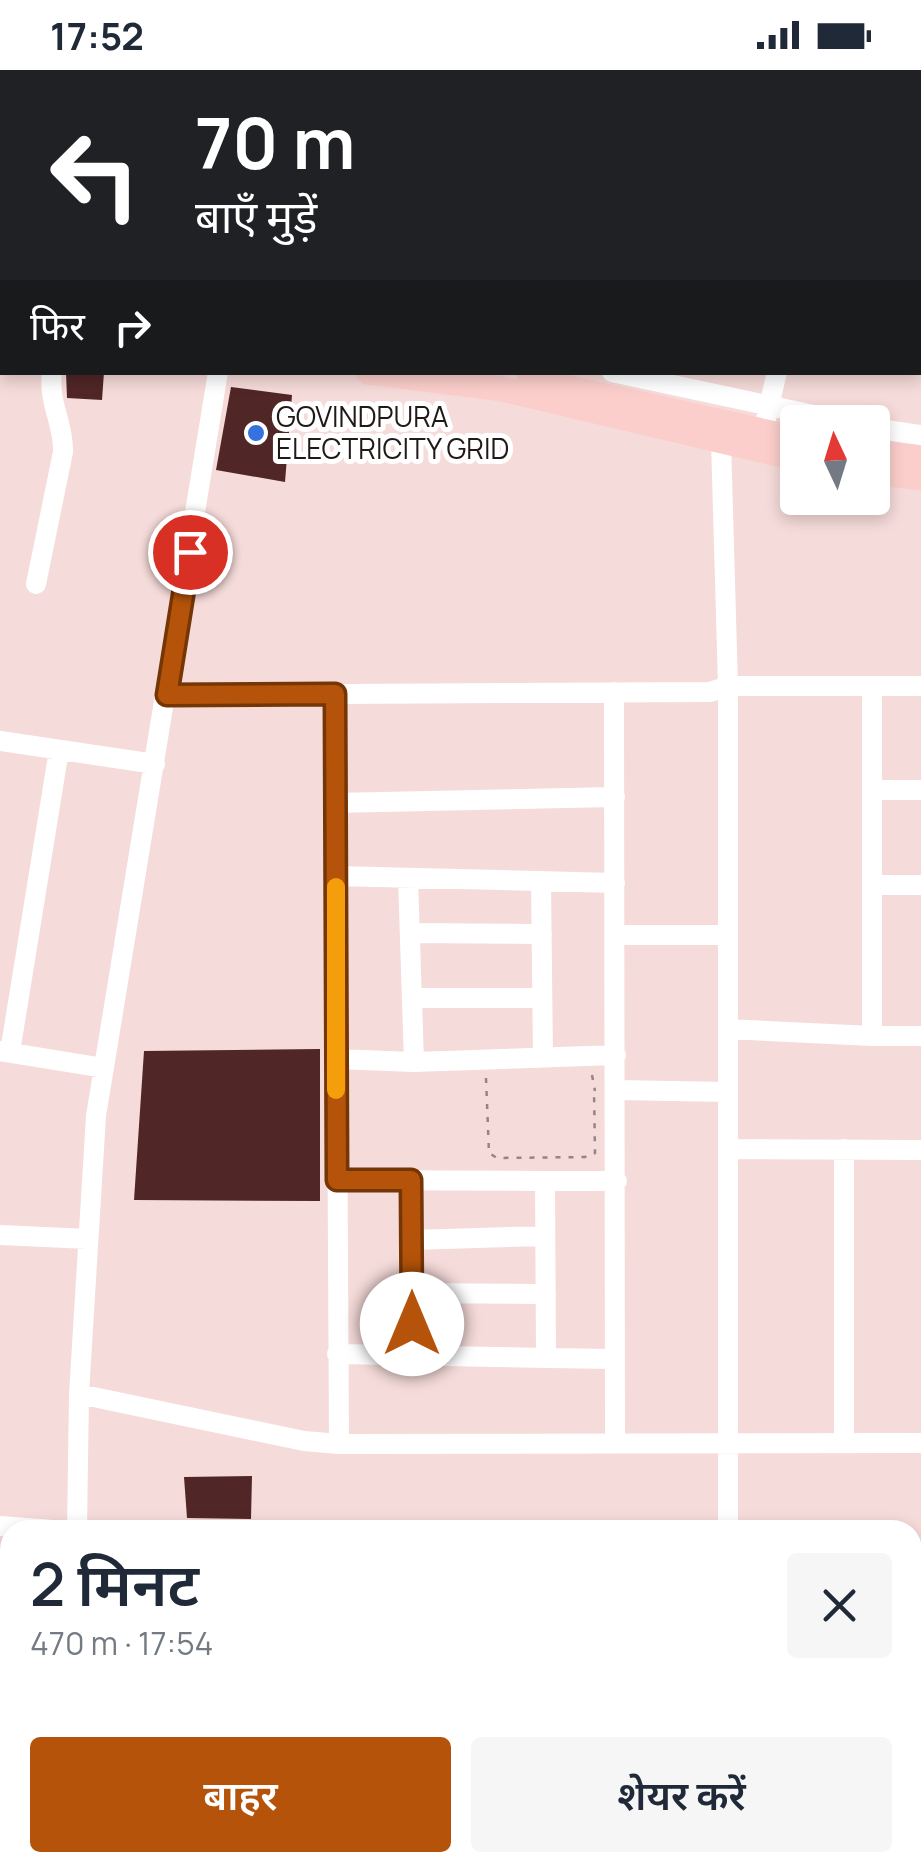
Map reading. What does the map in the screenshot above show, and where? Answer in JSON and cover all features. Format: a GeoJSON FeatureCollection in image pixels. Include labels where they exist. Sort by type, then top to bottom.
{"type":"FeatureCollection","features":[{"type":"Feature","properties":{"kind":"main road"},"geometry":{"type":"LineString","coordinates":[[390,375],[502,390],[780,454]]}},
{"type":"Feature","properties":{"kind":"main road"},"geometry":{"type":"LineString","coordinates":[[527,375],[766,420],[780,428]]}},
{"type":"Feature","properties":{"kind":"main road"},"geometry":{"type":"LineString","coordinates":[[890,454],[921,458]]}},
{"type":"Feature","properties":{"kind":"main road"},"geometry":{"type":"LineString","coordinates":[[890,474],[921,478]]}},
{"type":"Feature","properties":{"kind":"street"},"geometry":{"type":"LineString","coordinates":[[36,584],[63,452],[64,438],[51,403],[52,375]]}},
{"type":"Feature","properties":{"kind":"street"},"geometry":{"type":"LineString","coordinates":[[77,1520],[80,1394],[96,1116],[167,695],[211,375]]}},
{"type":"Feature","properties":{"kind":"street"},"geometry":{"type":"LineString","coordinates":[[622,375],[766,420],[780,420]]}},
{"type":"Feature","properties":{"kind":"street"},"geometry":{"type":"LineString","coordinates":[[766,420],[776,375]]}},
{"type":"Feature","properties":{"kind":"street"},"geometry":{"type":"LineString","coordinates":[[890,431],[921,435]]}},
{"type":"Feature","properties":{"kind":"street"},"geometry":{"type":"LineString","coordinates":[[721,441],[728,686],[728,1520]]}},
{"type":"Feature","properties":{"kind":"street"},"geometry":{"type":"LineString","coordinates":[[167,695],[710,692],[728,686],[921,686]]}},
{"type":"Feature","properties":{"kind":"street"},"geometry":{"type":"LineString","coordinates":[[872,686],[872,1036]]}},
{"type":"Feature","properties":{"kind":"street"},"geometry":{"type":"LineString","coordinates":[[614,692],[615,1444]]}},
{"type":"Feature","properties":{"kind":"street"},"geometry":{"type":"LineString","coordinates":[[335,694],[339,1444]]}},
{"type":"Feature","properties":{"kind":"street"},"geometry":{"type":"LineString","coordinates":[[0,740],[155,764]]}},
{"type":"Feature","properties":{"kind":"street"},"geometry":{"type":"LineString","coordinates":[[59,750],[5,1051],[104,1068]]}},
{"type":"Feature","properties":{"kind":"street"},"geometry":{"type":"LineString","coordinates":[[872,790],[921,790]]}},
{"type":"Feature","properties":{"kind":"street"},"geometry":{"type":"LineString","coordinates":[[335,803],[615,797]]}},
{"type":"Feature","properties":{"kind":"street"},"geometry":{"type":"LineString","coordinates":[[336,876],[615,883]]}},
{"type":"Feature","properties":{"kind":"street"},"geometry":{"type":"LineString","coordinates":[[408,878],[414,1062]]}},
{"type":"Feature","properties":{"kind":"street"},"geometry":{"type":"LineString","coordinates":[[541,881],[543,1058]]}},
{"type":"Feature","properties":{"kind":"street"},"geometry":{"type":"LineString","coordinates":[[872,884],[921,884]]}},
{"type":"Feature","properties":{"kind":"street"},"geometry":{"type":"LineString","coordinates":[[410,934],[542,934]]}},
{"type":"Feature","properties":{"kind":"street"},"geometry":{"type":"LineString","coordinates":[[616,935],[726,934]]}},
{"type":"Feature","properties":{"kind":"street"},"geometry":{"type":"LineString","coordinates":[[412,998],[542,998]]}},
{"type":"Feature","properties":{"kind":"street"},"geometry":{"type":"LineString","coordinates":[[728,1029],[921,1036]]}},
{"type":"Feature","properties":{"kind":"street"},"geometry":{"type":"LineString","coordinates":[[336,1059],[414,1062],[616,1055]]}},
{"type":"Feature","properties":{"kind":"street"},"geometry":{"type":"LineString","coordinates":[[616,1090],[728,1092]]}},
{"type":"Feature","properties":{"kind":"street"},"geometry":{"type":"LineString","coordinates":[[728,1149],[921,1150]]}},
{"type":"Feature","properties":{"kind":"street"},"geometry":{"type":"LineString","coordinates":[[844,1150],[844,1443]]}},
{"type":"Feature","properties":{"kind":"street"},"geometry":{"type":"LineString","coordinates":[[337,1180],[616,1182]]}},
{"type":"Feature","properties":{"kind":"street"},"geometry":{"type":"LineString","coordinates":[[411,1180],[412,1356]]}},
{"type":"Feature","properties":{"kind":"street"},"geometry":{"type":"LineString","coordinates":[[545,1180],[546,1358]]}},
{"type":"Feature","properties":{"kind":"street"},"geometry":{"type":"LineString","coordinates":[[0,1235],[88,1239]]}},
{"type":"Feature","properties":{"kind":"street"},"geometry":{"type":"LineString","coordinates":[[411,1240],[545,1236]]}},
{"type":"Feature","properties":{"kind":"street"},"geometry":{"type":"LineString","coordinates":[[411,1293],[546,1294]]}},
{"type":"Feature","properties":{"kind":"street"},"geometry":{"type":"LineString","coordinates":[[337,1354],[616,1359]]}},
{"type":"Feature","properties":{"kind":"street"},"geometry":{"type":"LineString","coordinates":[[80,1394],[304,1441],[339,1444],[921,1443]]}},
{"type":"Feature","properties":{"kind":"path"},"geometry":{"type":"LineString","coordinates":[[489,1070],[486,1074],[492,1157],[585,1158],[596,1153],[594,1080],[587,1072]]}},
{"type":"Feature","properties":{"kind":"path"},"geometry":{"type":"LineString","coordinates":[[594,1091],[616,1090]]}},
{"type":"Feature","properties":{"kind":"building"},"geometry":{"type":"Polygon","coordinates":[[[66,375],[104,375],[102,400],[67,398],[66,375]]]}},
{"type":"Feature","properties":{"kind":"building","name":"GOVINDPURA ELECTRICITY GRID"},"geometry":{"type":"Polygon","coordinates":[[[231,387],[292,395],[285,482],[216,470],[231,387]]]}},
{"type":"Feature","properties":{"kind":"building"},"geometry":{"type":"Polygon","coordinates":[[[320,1049],[320,1201],[134,1200],[144,1051],[320,1049]]]}},
{"type":"Feature","properties":{"kind":"building"},"geometry":{"type":"Polygon","coordinates":[[[252,1476],[251,1519],[187,1518],[184,1477],[252,1476]]]}},
{"type":"Feature","properties":{"kind":"slow traffic"},"geometry":{"type":"LineString","coordinates":[[336,887],[336,1090]]}},
{"type":"Feature","properties":{"kind":"place","name":"GOVINDPURA ELECTRICITY GRID"},"geometry":{"type":"Point","coordinates":[256,433]}},
{"type":"Feature","properties":{"kind":"route"},"geometry":{"type":"LineString","coordinates":[[190,552],[167,695],[335,694],[337,1180],[411,1180],[412,1324]]}}]}
